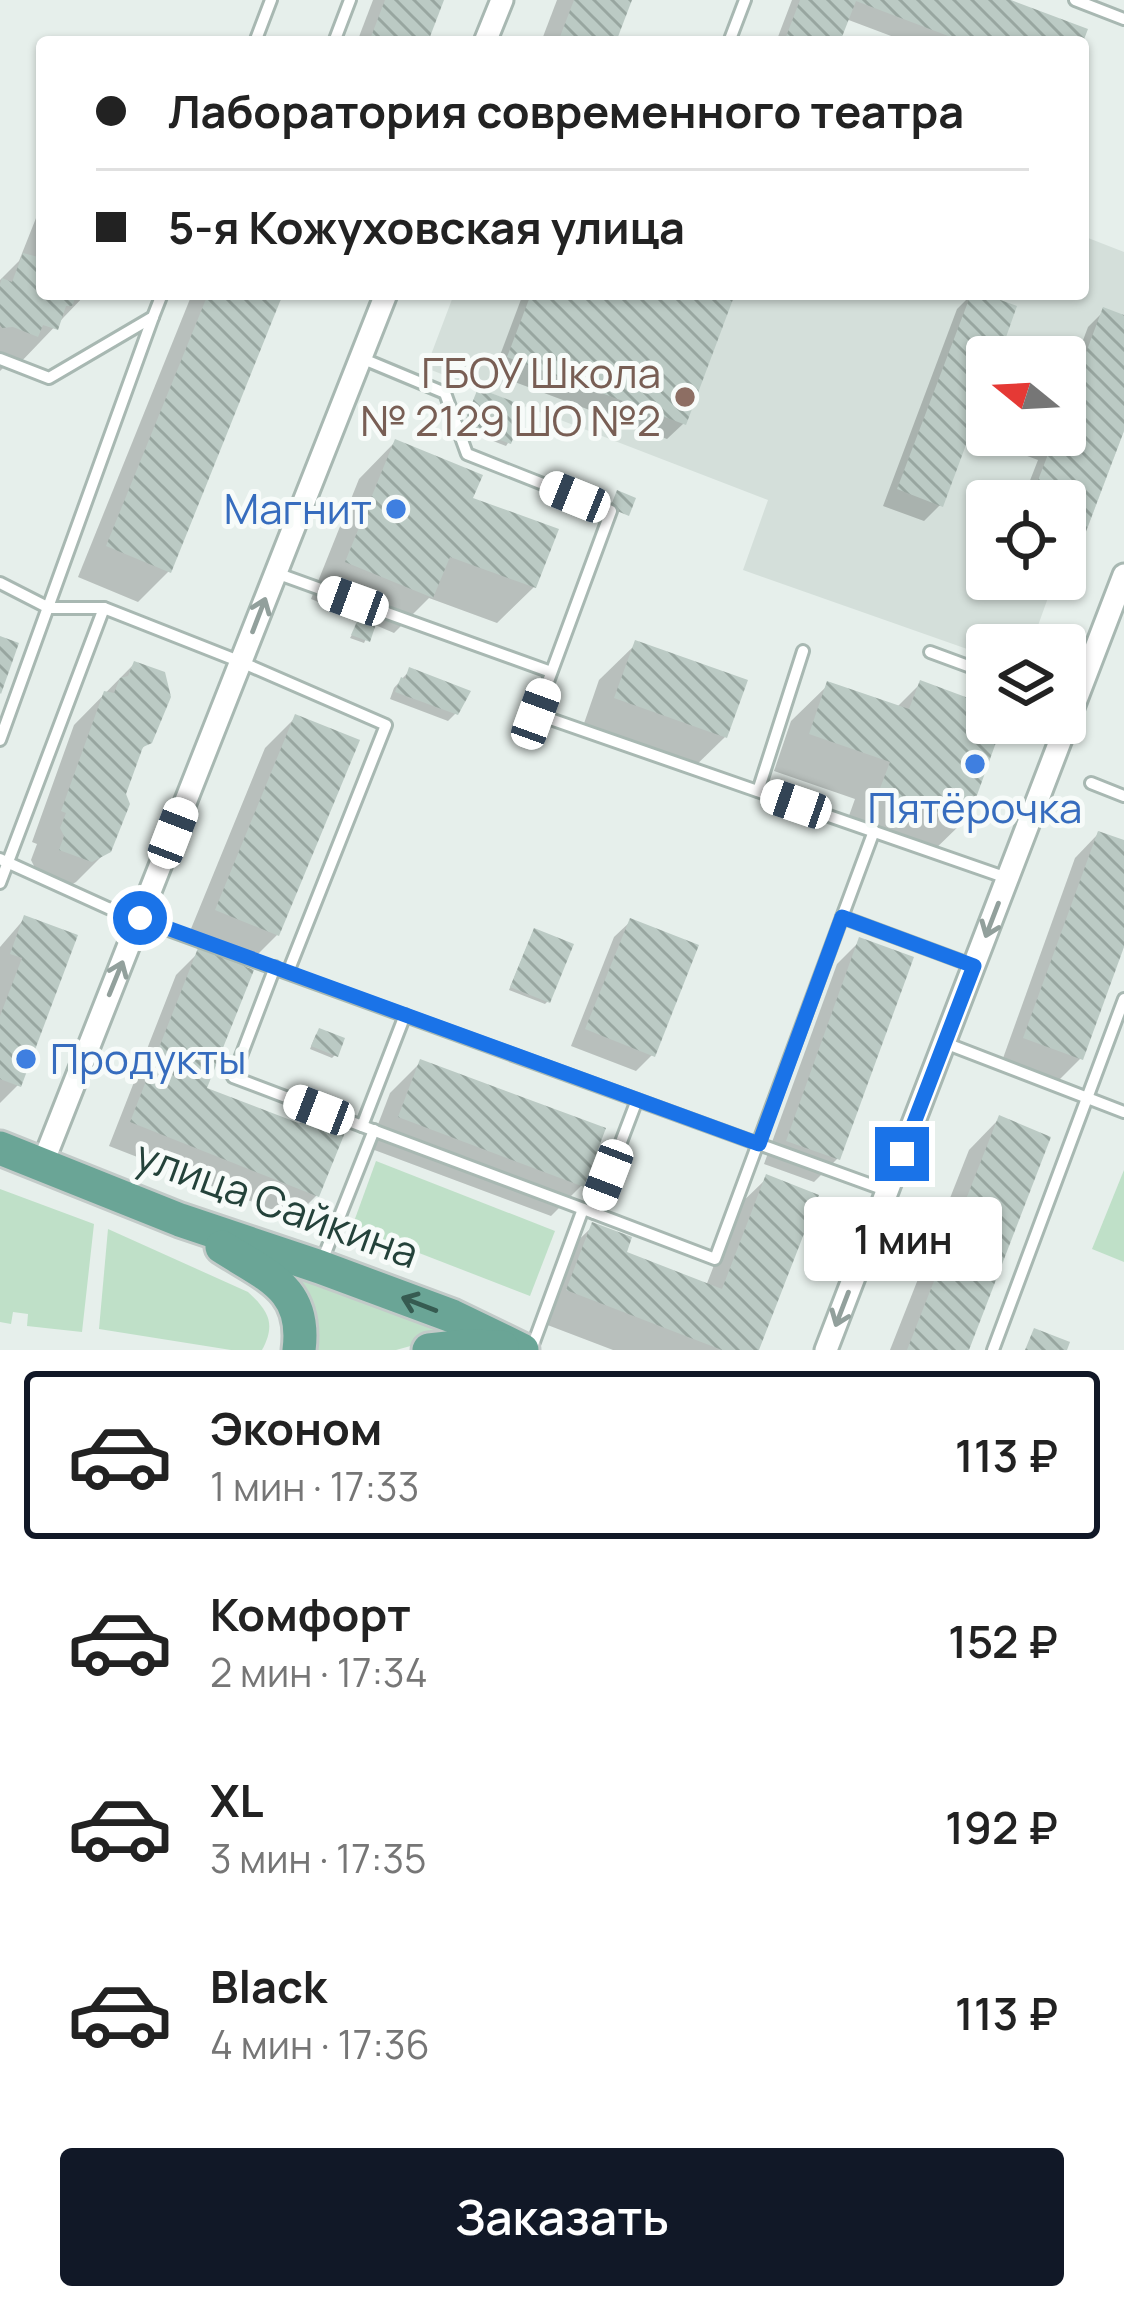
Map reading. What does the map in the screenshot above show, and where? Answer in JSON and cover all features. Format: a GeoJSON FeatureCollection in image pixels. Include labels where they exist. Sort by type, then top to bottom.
{"type":"FeatureCollection","features":[{"type":"Feature","properties":{"kind":"main road","name":"улица Сайкина"},"geometry":{"type":"LineString","coordinates":[[0,1148],[180,1220],[452,1316],[523,1349]]}},
{"type":"Feature","properties":{"kind":"main road"},"geometry":{"type":"LineString","coordinates":[[180,1220],[277,1282],[296,1303],[302,1327],[299,1350]]}},
{"type":"Feature","properties":{"kind":"main road"},"geometry":{"type":"LineString","coordinates":[[429,1350],[466,1346],[523,1349]]}},
{"type":"Feature","properties":{"kind":"street"},"geometry":{"type":"LineString","coordinates":[[487,36],[502,0]]}},
{"type":"Feature","properties":{"kind":"street"},"geometry":{"type":"LineString","coordinates":[[42,1165],[384,300]]}},
{"type":"Feature","properties":{"kind":"street"},"geometry":{"type":"LineString","coordinates":[[1086,665],[1124,575]]}},
{"type":"Feature","properties":{"kind":"street"},"geometry":{"type":"LineString","coordinates":[[826,1350],[1055,744]]}},
{"type":"Feature","properties":{"kind":"lane"},"geometry":{"type":"LineString","coordinates":[[257,36],[271,0]]}},
{"type":"Feature","properties":{"kind":"lane"},"geometry":{"type":"LineString","coordinates":[[336,36],[350,0]]}},
{"type":"Feature","properties":{"kind":"lane"},"geometry":{"type":"LineString","coordinates":[[730,36],[745,0]]}},
{"type":"Feature","properties":{"kind":"lane"},"geometry":{"type":"LineString","coordinates":[[1075,0],[1124,19]]}},
{"type":"Feature","properties":{"kind":"lane"},"geometry":{"type":"LineString","coordinates":[[0,740],[160,300]]}},
{"type":"Feature","properties":{"kind":"lane"},"geometry":{"type":"LineString","coordinates":[[0,359],[49,378],[153,317]]}},
{"type":"Feature","properties":{"kind":"lane"},"geometry":{"type":"LineString","coordinates":[[361,358],[446,393],[467,454],[611,512],[536,714],[1007,878]]}},
{"type":"Feature","properties":{"kind":"lane"},"geometry":{"type":"LineString","coordinates":[[276,573],[551,672]]}},
{"type":"Feature","properties":{"kind":"lane"},"geometry":{"type":"LineString","coordinates":[[0,583],[49,608],[104,608],[386,724],[233,1077],[715,1259],[874,831]]}},
{"type":"Feature","properties":{"kind":"lane"},"geometry":{"type":"LineString","coordinates":[[0,883],[4,861],[104,608]]}},
{"type":"Feature","properties":{"kind":"lane"},"geometry":{"type":"LineString","coordinates":[[758,790],[803,651]]}},
{"type":"Feature","properties":{"kind":"lane"},"geometry":{"type":"LineString","coordinates":[[930,652],[966,665]]}},
{"type":"Feature","properties":{"kind":"lane"},"geometry":{"type":"LineString","coordinates":[[1091,783],[1124,796]]}},
{"type":"Feature","properties":{"kind":"lane"},"geometry":{"type":"LineString","coordinates":[[4,861],[109,908],[888,1191]]}},
{"type":"Feature","properties":{"kind":"lane"},"geometry":{"type":"LineString","coordinates":[[842,917],[974,966]]}},
{"type":"Feature","properties":{"kind":"lane"},"geometry":{"type":"LineString","coordinates":[[993,1350],[1124,999]]}},
{"type":"Feature","properties":{"kind":"lane"},"geometry":{"type":"LineString","coordinates":[[320,1267],[405,1015]]}},
{"type":"Feature","properties":{"kind":"lane"},"geometry":{"type":"LineString","coordinates":[[945,1043],[1124,1112]]}},
{"type":"Feature","properties":{"kind":"lane"},"geometry":{"type":"LineString","coordinates":[[523,1349],[638,1100]]}},
{"type":"Feature","properties":{"kind":"shaded area"},"geometry":{"type":"Polygon","coordinates":[[[1089,238],[1124,252],[1124,431],[1086,532],[1086,480],[966,480],[966,600],[1047,600],[1039,624],[966,624],[966,649],[743,570],[768,500],[426,368],[452,300],[1089,300],[1089,238]]]}},
{"type":"Feature","properties":{"kind":"green space"},"geometry":{"type":"Polygon","coordinates":[[[376,1161],[555,1231],[530,1296],[352,1227],[376,1161]]]}},
{"type":"Feature","properties":{"kind":"green space"},"geometry":{"type":"Polygon","coordinates":[[[1124,1170],[1124,1262],[1092,1249],[1124,1170]]]}},
{"type":"Feature","properties":{"kind":"green space"},"geometry":{"type":"Polygon","coordinates":[[[0,1189],[94,1224],[82,1332],[27,1326],[28,1314],[13,1312],[11,1324],[0,1322],[0,1189]]]}},
{"type":"Feature","properties":{"kind":"green space"},"geometry":{"type":"Polygon","coordinates":[[[108,1229],[248,1292],[268,1318],[269,1333],[262,1350],[231,1350],[99,1329],[108,1229]]]}},
{"type":"Feature","properties":{"kind":"green space"},"geometry":{"type":"Polygon","coordinates":[[[296,1276],[458,1329],[396,1350],[313,1350],[296,1276]]]}},
{"type":"Feature","properties":{"kind":"building"},"geometry":{"type":"Polygon","coordinates":[[[385,0],[444,0],[430,36],[371,36],[385,0]]]}},
{"type":"Feature","properties":{"kind":"building"},"geometry":{"type":"Polygon","coordinates":[[[574,0],[632,0],[618,36],[560,36],[574,0]]]}},
{"type":"Feature","properties":{"kind":"building"},"geometry":{"type":"Polygon","coordinates":[[[800,0],[1011,0],[1088,29],[1085,36],[948,36],[856,1],[842,36],[786,36],[800,0]]]}},
{"type":"Feature","properties":{"kind":"building"},"geometry":{"type":"Polygon","coordinates":[[[23,253],[36,256],[36,300],[74,300],[66,306],[58,330],[43,325],[38,337],[13,327],[2,328],[0,284],[2,278],[12,282],[23,253]]]}},
{"type":"Feature","properties":{"kind":"building"},"geometry":{"type":"Polygon","coordinates":[[[206,300],[281,300],[171,573],[106,546],[206,300]]]}},
{"type":"Feature","properties":{"kind":"building"},"geometry":{"type":"Polygon","coordinates":[[[529,300],[733,300],[686,425],[507,357],[529,300]]]}},
{"type":"Feature","properties":{"kind":"building"},"geometry":{"type":"Polygon","coordinates":[[[969,300],[1000,300],[1017,306],[1006,336],[966,336],[966,445],[943,507],[897,489],[969,300]]]}},
{"type":"Feature","properties":{"kind":"building"},"geometry":{"type":"Polygon","coordinates":[[[1103,307],[1124,315],[1124,431],[1086,531],[1086,480],[1038,480],[1047,456],[1086,456],[1086,353],[1103,307]]]}},
{"type":"Feature","properties":{"kind":"building"},"geometry":{"type":"Polygon","coordinates":[[[478,388],[525,406],[511,444],[463,426],[478,388]]]}},
{"type":"Feature","properties":{"kind":"building"},"geometry":{"type":"Polygon","coordinates":[[[395,439],[483,475],[473,498],[559,529],[536,588],[450,557],[433,598],[345,562],[395,439]]]}},
{"type":"Feature","properties":{"kind":"building"},"geometry":{"type":"Polygon","coordinates":[[[617,490],[636,498],[629,516],[610,508],[617,490]]]}},
{"type":"Feature","properties":{"kind":"building"},"geometry":{"type":"Polygon","coordinates":[[[359,617],[376,624],[370,642],[351,635],[359,617]]]}},
{"type":"Feature","properties":{"kind":"building"},"geometry":{"type":"Polygon","coordinates":[[[0,636],[19,643],[1,694],[0,693],[0,636]]]}},
{"type":"Feature","properties":{"kind":"building"},"geometry":{"type":"Polygon","coordinates":[[[635,640],[748,680],[727,738],[614,698],[635,640]]]}},
{"type":"Feature","properties":{"kind":"building"},"geometry":{"type":"Polygon","coordinates":[[[134,661],[165,672],[171,697],[152,743],[143,747],[126,794],[130,804],[111,852],[92,862],[59,850],[66,813],[61,811],[104,691],[114,693],[134,661]]]}},
{"type":"Feature","properties":{"kind":"building"},"geometry":{"type":"Polygon","coordinates":[[[409,667],[471,691],[458,715],[395,692],[409,667]]]}},
{"type":"Feature","properties":{"kind":"building"},"geometry":{"type":"Polygon","coordinates":[[[920,680],[966,697],[966,744],[995,744],[967,823],[879,791],[890,762],[809,734],[827,681],[909,709],[920,680]]]}},
{"type":"Feature","properties":{"kind":"building"},"geometry":{"type":"Polygon","coordinates":[[[295,714],[360,740],[279,936],[215,910],[295,714]]]}},
{"type":"Feature","properties":{"kind":"building"},"geometry":{"type":"Polygon","coordinates":[[[1098,831],[1124,840],[1124,947],[1083,1060],[1023,1038],[1098,831]]]}},
{"type":"Feature","properties":{"kind":"building"},"geometry":{"type":"Polygon","coordinates":[[[24,915],[78,935],[21,1087],[0,1079],[0,1016],[22,958],[10,954],[24,915]]]}},
{"type":"Feature","properties":{"kind":"building"},"geometry":{"type":"Polygon","coordinates":[[[630,918],[699,945],[655,1057],[585,1029],[630,918]]]}},
{"type":"Feature","properties":{"kind":"building"},"geometry":{"type":"Polygon","coordinates":[[[534,928],[574,944],[550,1003],[510,987],[534,928]]]}},
{"type":"Feature","properties":{"kind":"building"},"geometry":{"type":"Polygon","coordinates":[[[859,937],[914,957],[840,1160],[786,1141],[859,937]]]}},
{"type":"Feature","properties":{"kind":"building"},"geometry":{"type":"Polygon","coordinates":[[[198,948],[254,970],[207,1088],[301,1124],[305,1115],[346,1130],[319,1197],[130,1122],[198,948]]]}},
{"type":"Feature","properties":{"kind":"building"},"geometry":{"type":"Polygon","coordinates":[[[319,1028],[345,1038],[338,1057],[311,1046],[319,1028]]]}},
{"type":"Feature","properties":{"kind":"building"},"geometry":{"type":"Polygon","coordinates":[[[420,1059],[606,1128],[584,1187],[398,1117],[420,1059]]]}},
{"type":"Feature","properties":{"kind":"building"},"geometry":{"type":"Polygon","coordinates":[[[999,1115],[1051,1137],[969,1350],[907,1350],[999,1115]]]}},
{"type":"Feature","properties":{"kind":"building"},"geometry":{"type":"Polygon","coordinates":[[[766,1174],[819,1195],[759,1350],[722,1350],[566,1290],[592,1222],[632,1237],[627,1252],[722,1289],[766,1174]]]}},
{"type":"Feature","properties":{"kind":"building"},"geometry":{"type":"Polygon","coordinates":[[[1034,1328],[1070,1342],[1067,1350],[1025,1350],[1034,1328]]]}},
{"type":"Feature","properties":{"kind":"place","name":"ГБОУ Школа № 2129 ШО №2"},"geometry":{"type":"Point","coordinates":[685,397]}},
{"type":"Feature","properties":{"kind":"place","name":"Магнит"},"geometry":{"type":"Point","coordinates":[396,509]}},
{"type":"Feature","properties":{"kind":"place","name":"Пятёрочка"},"geometry":{"type":"Point","coordinates":[975,764]}},
{"type":"Feature","properties":{"kind":"place","name":"Продукты"},"geometry":{"type":"Point","coordinates":[26,1059]}},
{"type":"Feature","properties":{"kind":"route"},"geometry":{"type":"LineString","coordinates":[[140,918],[759,1144],[842,917],[974,966],[902,1154]]}}]}
